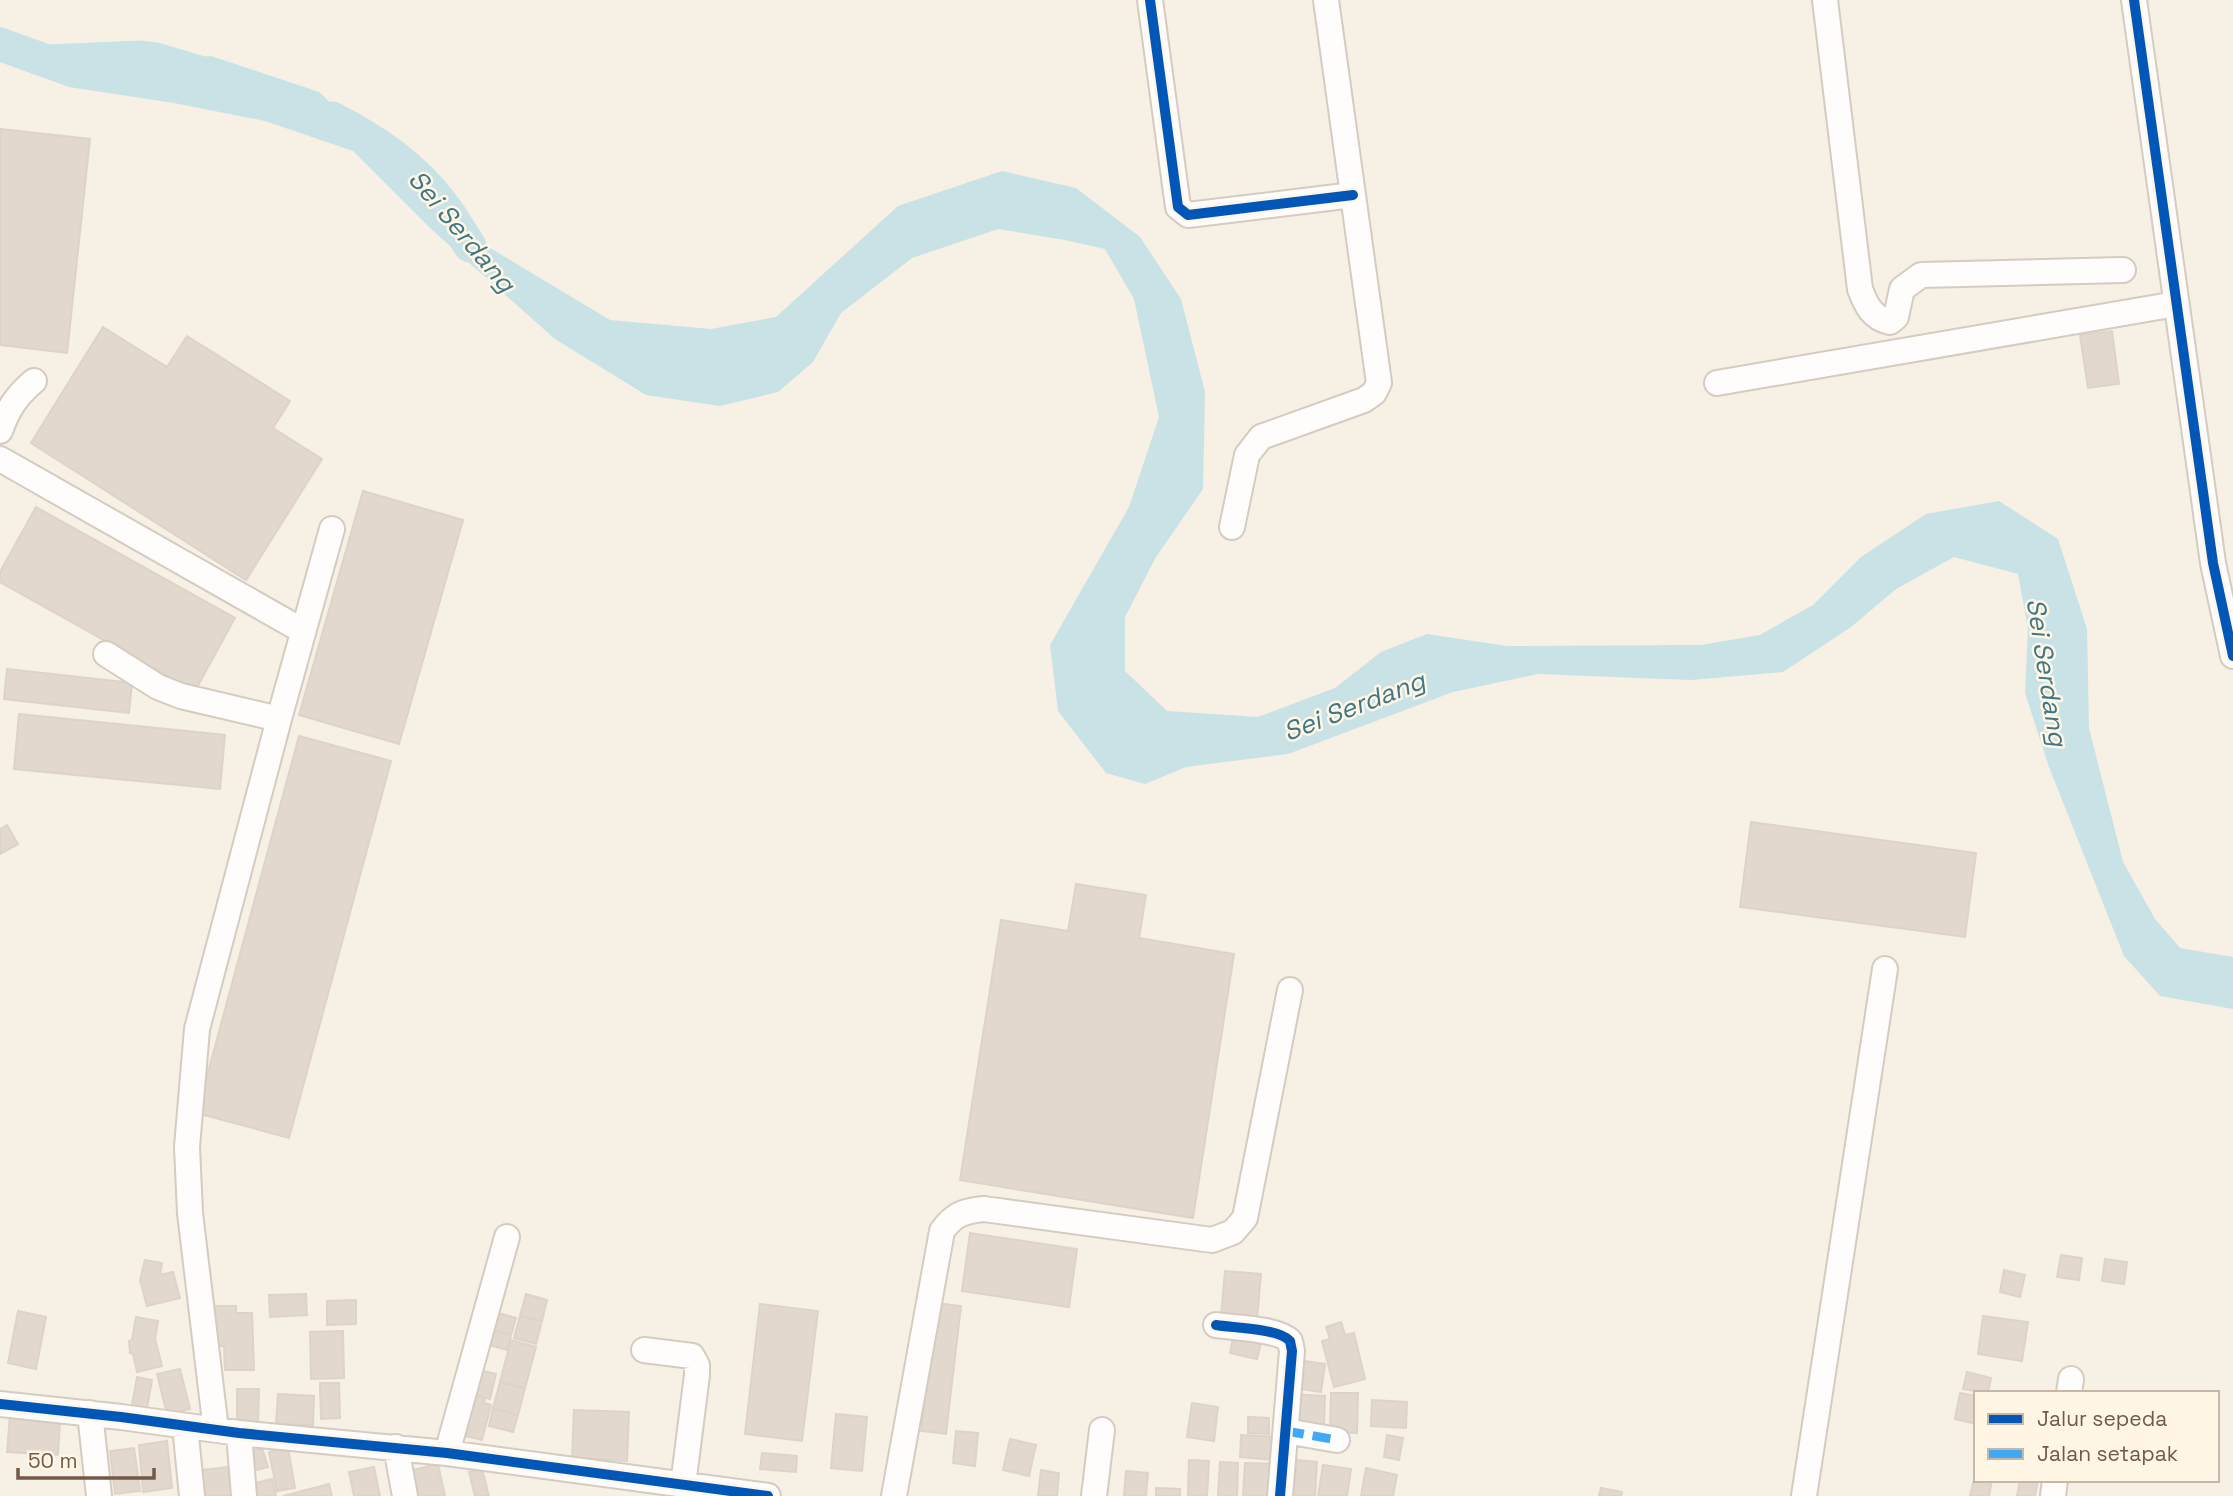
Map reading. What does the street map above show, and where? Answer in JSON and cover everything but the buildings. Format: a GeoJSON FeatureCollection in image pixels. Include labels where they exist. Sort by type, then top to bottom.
{"type":"FeatureCollection","features":[{"type":"Feature","properties":{"kind":"street"},"geometry":{"type":"LineString","coordinates":[[1150,0],[1178,208],[1183,213],[1188,215],[1353,195]]}},
{"type":"Feature","properties":{"kind":"street"},"geometry":{"type":"LineString","coordinates":[[1232,527],[1247,455],[1261,437],[1364,400],[1374,393],[1379,383],[1326,0]]}},
{"type":"Feature","properties":{"kind":"street"},"geometry":{"type":"LineString","coordinates":[[1825,0],[1860,289],[1873,314],[1889,322],[1896,317],[1902,289],[1921,275],[2123,270]]}},
{"type":"Feature","properties":{"kind":"street"},"geometry":{"type":"LineString","coordinates":[[2134,0],[2213,563],[2233,656]]}},
{"type":"Feature","properties":{"kind":"street"},"geometry":{"type":"LineString","coordinates":[[1717,383],[2176,304]]}},
{"type":"Feature","properties":{"kind":"street"},"geometry":{"type":"LineString","coordinates":[[0,431],[9,408],[20,392],[33,381]]}},
{"type":"Feature","properties":{"kind":"street"},"geometry":{"type":"LineString","coordinates":[[0,459],[303,631]]}},
{"type":"Feature","properties":{"kind":"street"},"geometry":{"type":"LineString","coordinates":[[244,1496],[227,1432],[190,1213],[187,1147],[190,1095],[197,1030],[332,529]]}},
{"type":"Feature","properties":{"kind":"street"},"geometry":{"type":"LineString","coordinates":[[106,654],[158,687],[181,696],[279,719]]}},
{"type":"Feature","properties":{"kind":"street"},"geometry":{"type":"LineString","coordinates":[[1804,1496],[1885,969]]}},
{"type":"Feature","properties":{"kind":"street"},"geometry":{"type":"LineString","coordinates":[[894,1496],[942,1231],[950,1219],[961,1212],[984,1209],[1212,1240],[1233,1231],[1245,1218],[1290,990]]}},
{"type":"Feature","properties":{"kind":"street"},"geometry":{"type":"LineString","coordinates":[[447,1453],[507,1237]]}},
{"type":"Feature","properties":{"kind":"street"},"geometry":{"type":"LineString","coordinates":[[1216,1325],[1259,1330],[1290,1339],[1292,1351],[1280,1496]]}},
{"type":"Feature","properties":{"kind":"street"},"geometry":{"type":"LineString","coordinates":[[644,1350],[692,1356],[696,1365],[683,1485]]}},
{"type":"Feature","properties":{"kind":"street"},"geometry":{"type":"LineString","coordinates":[[0,1404],[227,1432],[447,1453],[638,1487],[683,1485],[768,1496]]}},
{"type":"Feature","properties":{"kind":"street"},"geometry":{"type":"LineString","coordinates":[[90,1413],[99,1496]]}},
{"type":"Feature","properties":{"kind":"street"},"geometry":{"type":"LineString","coordinates":[[185,1426],[192,1496]]}},
{"type":"Feature","properties":{"kind":"street"},"geometry":{"type":"LineString","coordinates":[[1094,1496],[1101,1430]]}},
{"type":"Feature","properties":{"kind":"street"},"geometry":{"type":"LineString","coordinates":[[1286,1431],[1338,1440]]}},
{"type":"Feature","properties":{"kind":"street"},"geometry":{"type":"LineString","coordinates":[[396,1447],[405,1496]]}},
{"type":"Feature","properties":{"kind":"water"},"geometry":{"type":"Polygon","coordinates":[[[0,27],[42,50],[136,63],[211,56],[319,92],[482,243],[610,320],[711,329],[776,317],[898,206],[1002,171],[1076,188],[1140,237],[1181,299],[1205,392],[1203,489],[1156,557],[1125,617],[1125,671],[1167,711],[1258,717],[1335,688],[1381,652],[1427,634],[1507,646],[1701,645],[1760,635],[1813,605],[1861,557],[1926,514],[1999,501],[2058,539],[2087,629],[2089,728],[2123,862],[2155,919],[2180,948],[2233,957],[2233,1009],[2160,996],[2124,956],[2049,767],[2025,693],[2028,629],[2018,574],[1954,557],[1896,589],[1851,627],[1783,672],[1691,680],[1538,674],[1453,692],[1288,754],[1186,767],[1145,784],[1106,773],[1058,711],[1050,645],[1129,507],[1159,417],[1134,299],[1105,249],[998,229],[912,258],[841,313],[813,362],[778,392],[720,406],[646,395],[555,339],[430,228],[353,151],[265,121],[174,103],[69,87],[0,62],[0,27]]]}},
{"type":"Feature","properties":{"kind":"waterway","name":"Sei Serdang"},"geometry":{"type":"LineString","coordinates":[[0,44],[47,61],[141,57],[206,74]]}},
{"type":"Feature","properties":{"kind":"waterway","name":"Sei Serdang"},"geometry":{"type":"LineString","coordinates":[[332,118],[378,145],[419,178],[443,205],[470,246]]}},
{"type":"Feature","properties":{"kind":"marked path"},"geometry":{"type":"LineString","coordinates":[[1286,1431],[1337,1440]]}},
{"type":"Feature","properties":{"kind":"cycle path"},"geometry":{"type":"LineString","coordinates":[[1150,0],[1178,207],[1188,215],[1353,195]]}},
{"type":"Feature","properties":{"kind":"cycle path"},"geometry":{"type":"LineString","coordinates":[[2134,0],[2213,563],[2233,656]]}},
{"type":"Feature","properties":{"kind":"cycle path"},"geometry":{"type":"LineString","coordinates":[[1216,1325],[1266,1331],[1290,1341],[1292,1351],[1280,1496]]}},
{"type":"Feature","properties":{"kind":"cycle path"},"geometry":{"type":"LineString","coordinates":[[0,1404],[239,1433],[447,1453],[768,1496]]}}]}
